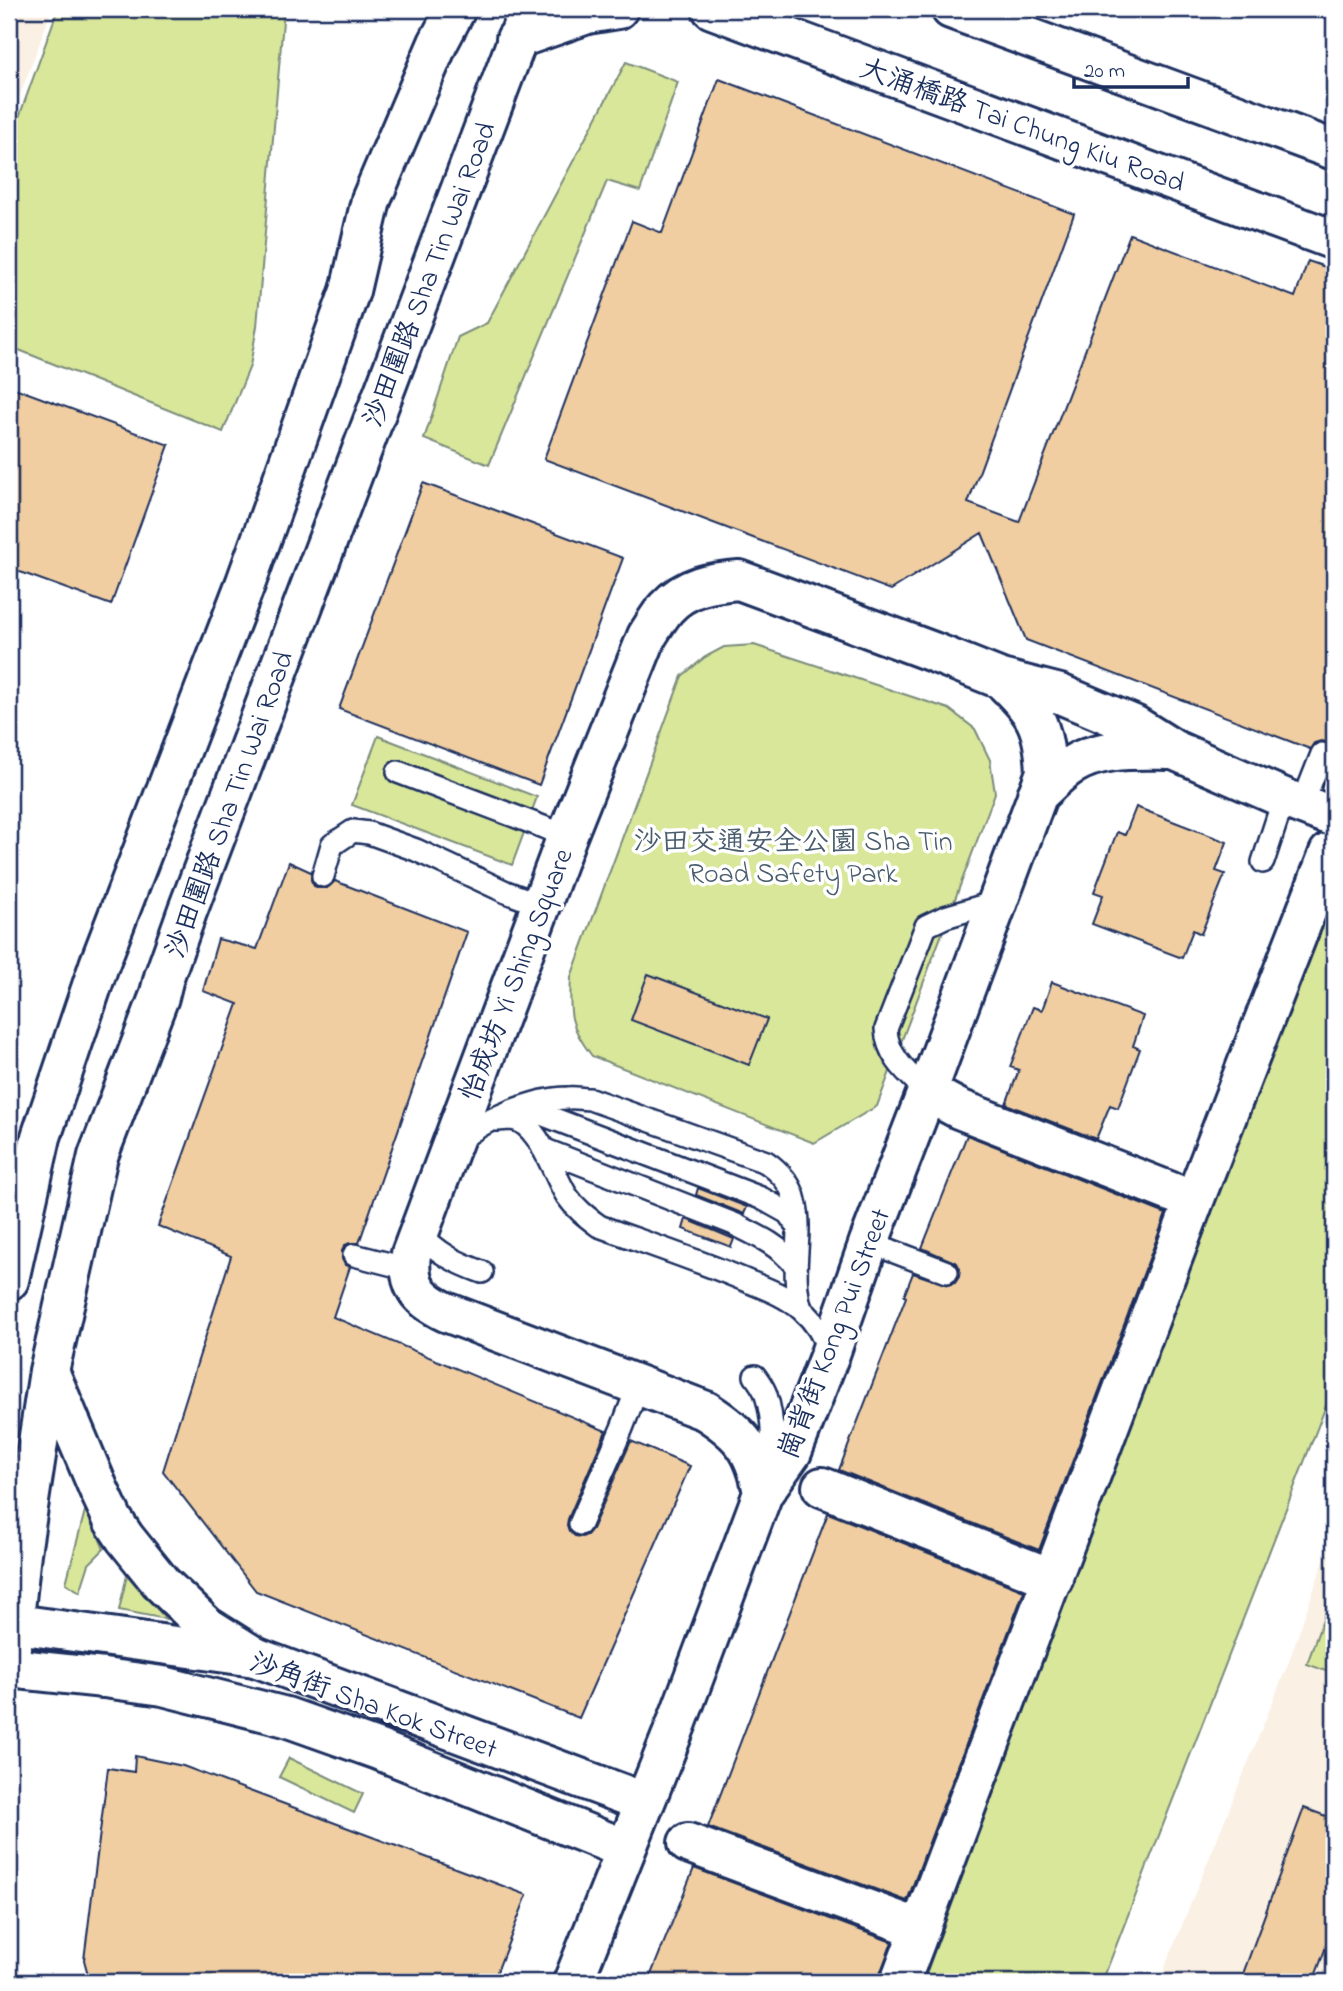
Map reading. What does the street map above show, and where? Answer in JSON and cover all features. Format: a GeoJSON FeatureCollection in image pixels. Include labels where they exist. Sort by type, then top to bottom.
{"type":"FeatureCollection","features":[{"type":"Feature","properties":{"kind":"street"},"geometry":{"type":"LineString","coordinates":[[9,1280],[41,1137],[99,965],[291,460],[350,291],[372,200],[435,26],[456,9]]}},
{"type":"Feature","properties":{"kind":"street"},"geometry":{"type":"LineString","coordinates":[[523,24],[618,9]]}},
{"type":"Feature","properties":{"kind":"street","name":"大涌橋路 Tai Chung Kiu Road"},"geometry":{"type":"LineString","coordinates":[[712,9],[1334,240]]}},
{"type":"Feature","properties":{"kind":"street"},"geometry":{"type":"LineString","coordinates":[[951,9],[1334,150]]}},
{"type":"Feature","properties":{"kind":"street","name":"沙田圍路 Sha Tin Wai Road"},"geometry":{"type":"LineString","coordinates":[[9,1667],[11,1623],[49,1371],[98,1156],[159,997],[187,912],[523,24]]}},
{"type":"Feature","properties":{"kind":"street","name":"怡成坊 Yi Shing Square"},"geometry":{"type":"LineString","coordinates":[[409,1269],[411,1254],[447,1154],[567,836],[647,636],[666,608],[688,590],[712,582],[739,580],[1001,679]]}},
{"type":"Feature","properties":{"kind":"street","name":"崗背街 Kong Pui Street"},"geometry":{"type":"LineString","coordinates":[[1001,679],[1060,694],[1134,725],[1174,750],[1312,818]]}},
{"type":"Feature","properties":{"kind":"street","name":"崗背街 Kong Pui Street"},"geometry":{"type":"LineString","coordinates":[[573,1982],[676,1725],[763,1493],[793,1452],[1046,772],[1041,730],[1025,702],[1001,679]]}},
{"type":"Feature","properties":{"kind":"street","name":"崗背街 Kong Pui Street"},"geometry":{"type":"LineString","coordinates":[[1037,795],[1071,765],[1090,756],[1119,750],[1174,750]]}},
{"type":"Feature","properties":{"kind":"street"},"geometry":{"type":"LineString","coordinates":[[900,1982],[1194,1201],[1312,818]]}},
{"type":"Feature","properties":{"kind":"street"},"geometry":{"type":"LineString","coordinates":[[927,1092],[959,1109],[1194,1201]]}},
{"type":"Feature","properties":{"kind":"street"},"geometry":{"type":"LineString","coordinates":[[409,1269],[415,1288],[427,1303],[639,1384],[706,1411],[728,1424],[746,1445],[758,1469],[763,1493]]}},
{"type":"Feature","properties":{"kind":"street"},"geometry":{"type":"LineString","coordinates":[[49,1371],[99,1490],[125,1538],[162,1584],[206,1626],[255,1657]]}},
{"type":"Feature","properties":{"kind":"street"},"geometry":{"type":"LineString","coordinates":[[822,1488],[1053,1579]]}},
{"type":"Feature","properties":{"kind":"street","name":"沙角街 Sha Kok Street"},"geometry":{"type":"LineString","coordinates":[[11,1623],[255,1657],[644,1802]]}},
{"type":"Feature","properties":{"kind":"street","name":"沙角街 Sha Kok Street"},"geometry":{"type":"LineString","coordinates":[[9,1667],[163,1686],[286,1717],[379,1750],[625,1849]]}},
{"type":"Feature","properties":{"kind":"street"},"geometry":{"type":"LineString","coordinates":[[688,1843],[920,1929]]}},
{"type":"Feature","properties":{"kind":"lane"},"geometry":{"type":"LineString","coordinates":[[1263,862],[1312,818],[1322,754]]}},
{"type":"Feature","properties":{"kind":"lane"},"geometry":{"type":"LineString","coordinates":[[398,772],[567,836]]}},
{"type":"Feature","properties":{"kind":"lane"},"geometry":{"type":"LineString","coordinates":[[323,876],[332,845],[353,831],[369,833],[416,850],[506,892],[541,905]]}},
{"type":"Feature","properties":{"kind":"lane"},"geometry":{"type":"LineString","coordinates":[[927,1092],[892,1053],[886,1029],[926,926],[944,917],[999,901]]}},
{"type":"Feature","properties":{"kind":"lane"},"geometry":{"type":"LineString","coordinates":[[447,1154],[462,1138],[492,1121],[523,1107],[567,1098],[590,1099],[766,1162],[786,1181],[795,1200],[796,1293],[801,1309]]}},
{"type":"Feature","properties":{"kind":"lane"},"geometry":{"type":"LineString","coordinates":[[523,1107],[761,1198],[788,1213],[797,1226]]}},
{"type":"Feature","properties":{"kind":"lane"},"geometry":{"type":"LineString","coordinates":[[492,1121],[513,1119],[536,1135],[568,1198],[599,1226],[775,1292],[801,1309],[819,1328],[830,1354]]}},
{"type":"Feature","properties":{"kind":"lane"},"geometry":{"type":"LineString","coordinates":[[543,1149],[734,1224],[775,1245],[795,1265]]}},
{"type":"Feature","properties":{"kind":"lane"},"geometry":{"type":"LineString","coordinates":[[419,1233],[434,1249],[452,1261],[482,1272]]}},
{"type":"Feature","properties":{"kind":"lane"},"geometry":{"type":"LineString","coordinates":[[869,1242],[947,1272]]}},
{"type":"Feature","properties":{"kind":"lane"},"geometry":{"type":"LineString","coordinates":[[355,1255],[409,1269]]}},
{"type":"Feature","properties":{"kind":"lane"},"geometry":{"type":"LineString","coordinates":[[755,1376],[766,1394],[771,1423],[773,1455],[763,1493]]}},
{"type":"Feature","properties":{"kind":"lane"},"geometry":{"type":"LineString","coordinates":[[580,1524],[639,1384]]}},
{"type":"Feature","properties":{"kind":"shaded area"},"geometry":{"type":"Polygon","coordinates":[[[9,9],[52,9],[9,125],[9,9]]]}},
{"type":"Feature","properties":{"kind":"shaded area"},"geometry":{"type":"Polygon","coordinates":[[[1334,1531],[1334,1982],[1159,1982],[1288,1664],[1334,1531]]]}},
{"type":"Feature","properties":{"kind":"green space"},"geometry":{"type":"Polygon","coordinates":[[[58,9],[284,9],[257,326],[250,366],[223,432],[9,346],[9,145],[58,9]]]}},
{"type":"Feature","properties":{"kind":"green space"},"geometry":{"type":"Polygon","coordinates":[[[626,62],[678,82],[640,191],[607,181],[489,465],[424,439],[458,337],[487,323],[626,62]]]}},
{"type":"Feature","properties":{"kind":"green space","name":"沙田交通安全公園 Sha Tin Road Safety Park"},"geometry":{"type":"Polygon","coordinates":[[[754,645],[949,709],[975,729],[990,760],[995,793],[877,1106],[814,1143],[592,1056],[572,1019],[571,977],[682,676],[705,657],[724,647],[754,645]]]}},
{"type":"Feature","properties":{"kind":"green space"},"geometry":{"type":"Polygon","coordinates":[[[378,736],[537,797],[512,865],[352,805],[378,736]]]}},
{"type":"Feature","properties":{"kind":"green space"},"geometry":{"type":"Polygon","coordinates":[[[1334,881],[1334,1385],[1102,1982],[923,1982],[1334,881]]]}},
{"type":"Feature","properties":{"kind":"green space"},"geometry":{"type":"Polygon","coordinates":[[[86,1507],[104,1549],[89,1564],[80,1592],[66,1583],[86,1507]]]}},
{"type":"Feature","properties":{"kind":"green space"},"geometry":{"type":"Polygon","coordinates":[[[127,1575],[166,1619],[119,1610],[127,1575]]]}},
{"type":"Feature","properties":{"kind":"green space"},"geometry":{"type":"Polygon","coordinates":[[[1334,1588],[1334,1674],[1307,1664],[1334,1588]]]}},
{"type":"Feature","properties":{"kind":"green space"},"geometry":{"type":"Polygon","coordinates":[[[289,1758],[363,1794],[354,1813],[279,1777],[289,1758]]]}},
{"type":"Feature","properties":{"kind":"building"},"geometry":{"type":"Polygon","coordinates":[[[719,79],[1074,214],[968,503],[1019,522],[1130,234],[1295,297],[1308,261],[1334,270],[1334,750],[1327,742],[1321,741],[1314,743],[1310,749],[1026,640],[982,533],[891,590],[544,459],[632,221],[662,233],[719,79]]]}},
{"type":"Feature","properties":{"kind":"building"},"geometry":{"type":"Polygon","coordinates":[[[9,386],[169,445],[111,605],[9,568],[9,386]]]}},
{"type":"Feature","properties":{"kind":"building"},"geometry":{"type":"Polygon","coordinates":[[[423,483],[623,558],[539,785],[339,709],[423,483]]]}},
{"type":"Feature","properties":{"kind":"building"},"geometry":{"type":"Polygon","coordinates":[[[1136,807],[1227,842],[1216,871],[1225,874],[1201,934],[1193,930],[1182,958],[1092,924],[1103,895],[1094,892],[1117,832],[1125,835],[1136,807]]]}},
{"type":"Feature","properties":{"kind":"building"},"geometry":{"type":"Polygon","coordinates":[[[289,862],[311,872],[314,886],[319,888],[327,888],[335,881],[467,932],[359,1243],[345,1245],[342,1251],[345,1265],[350,1267],[333,1317],[606,1431],[568,1519],[569,1531],[575,1536],[587,1535],[592,1529],[631,1441],[690,1466],[579,1718],[256,1591],[163,1471],[231,1256],[158,1226],[238,1004],[203,991],[218,939],[257,949],[289,862]]]}},
{"type":"Feature","properties":{"kind":"building"},"geometry":{"type":"Polygon","coordinates":[[[648,974],[767,1019],[749,1065],[631,1020],[648,974]]]}},
{"type":"Feature","properties":{"kind":"building"},"geometry":{"type":"Polygon","coordinates":[[[1052,982],[1143,1016],[1133,1046],[1140,1049],[1118,1108],[1110,1105],[1096,1139],[1006,1104],[1019,1070],[1010,1067],[1033,1007],[1042,1010],[1052,982]]]}},
{"type":"Feature","properties":{"kind":"building"},"geometry":{"type":"Polygon","coordinates":[[[967,1135],[1166,1214],[1039,1550],[839,1470],[913,1273],[948,1285],[955,1283],[959,1277],[960,1269],[957,1263],[922,1248],[967,1135]]]}},
{"type":"Feature","properties":{"kind":"building"},"geometry":{"type":"Polygon","coordinates":[[[698,1188],[747,1207],[744,1214],[696,1195],[698,1188]]]}},
{"type":"Feature","properties":{"kind":"building"},"geometry":{"type":"Polygon","coordinates":[[[686,1219],[734,1239],[731,1247],[683,1229],[686,1219]]]}},
{"type":"Feature","properties":{"kind":"building"},"geometry":{"type":"Polygon","coordinates":[[[828,1513],[1024,1591],[907,1901],[708,1827],[828,1513]]]}},
{"type":"Feature","properties":{"kind":"building"},"geometry":{"type":"Polygon","coordinates":[[[135,1756],[183,1766],[527,1895],[493,1982],[90,1982],[84,1960],[108,1768],[134,1772],[135,1756]]]}},
{"type":"Feature","properties":{"kind":"building"},"geometry":{"type":"Polygon","coordinates":[[[1304,1808],[1334,1819],[1334,1925],[1313,1982],[1240,1982],[1304,1808]]]}},
{"type":"Feature","properties":{"kind":"building"},"geometry":{"type":"Polygon","coordinates":[[[694,1868],[892,1942],[879,1982],[648,1982],[694,1868]]]}}]}
